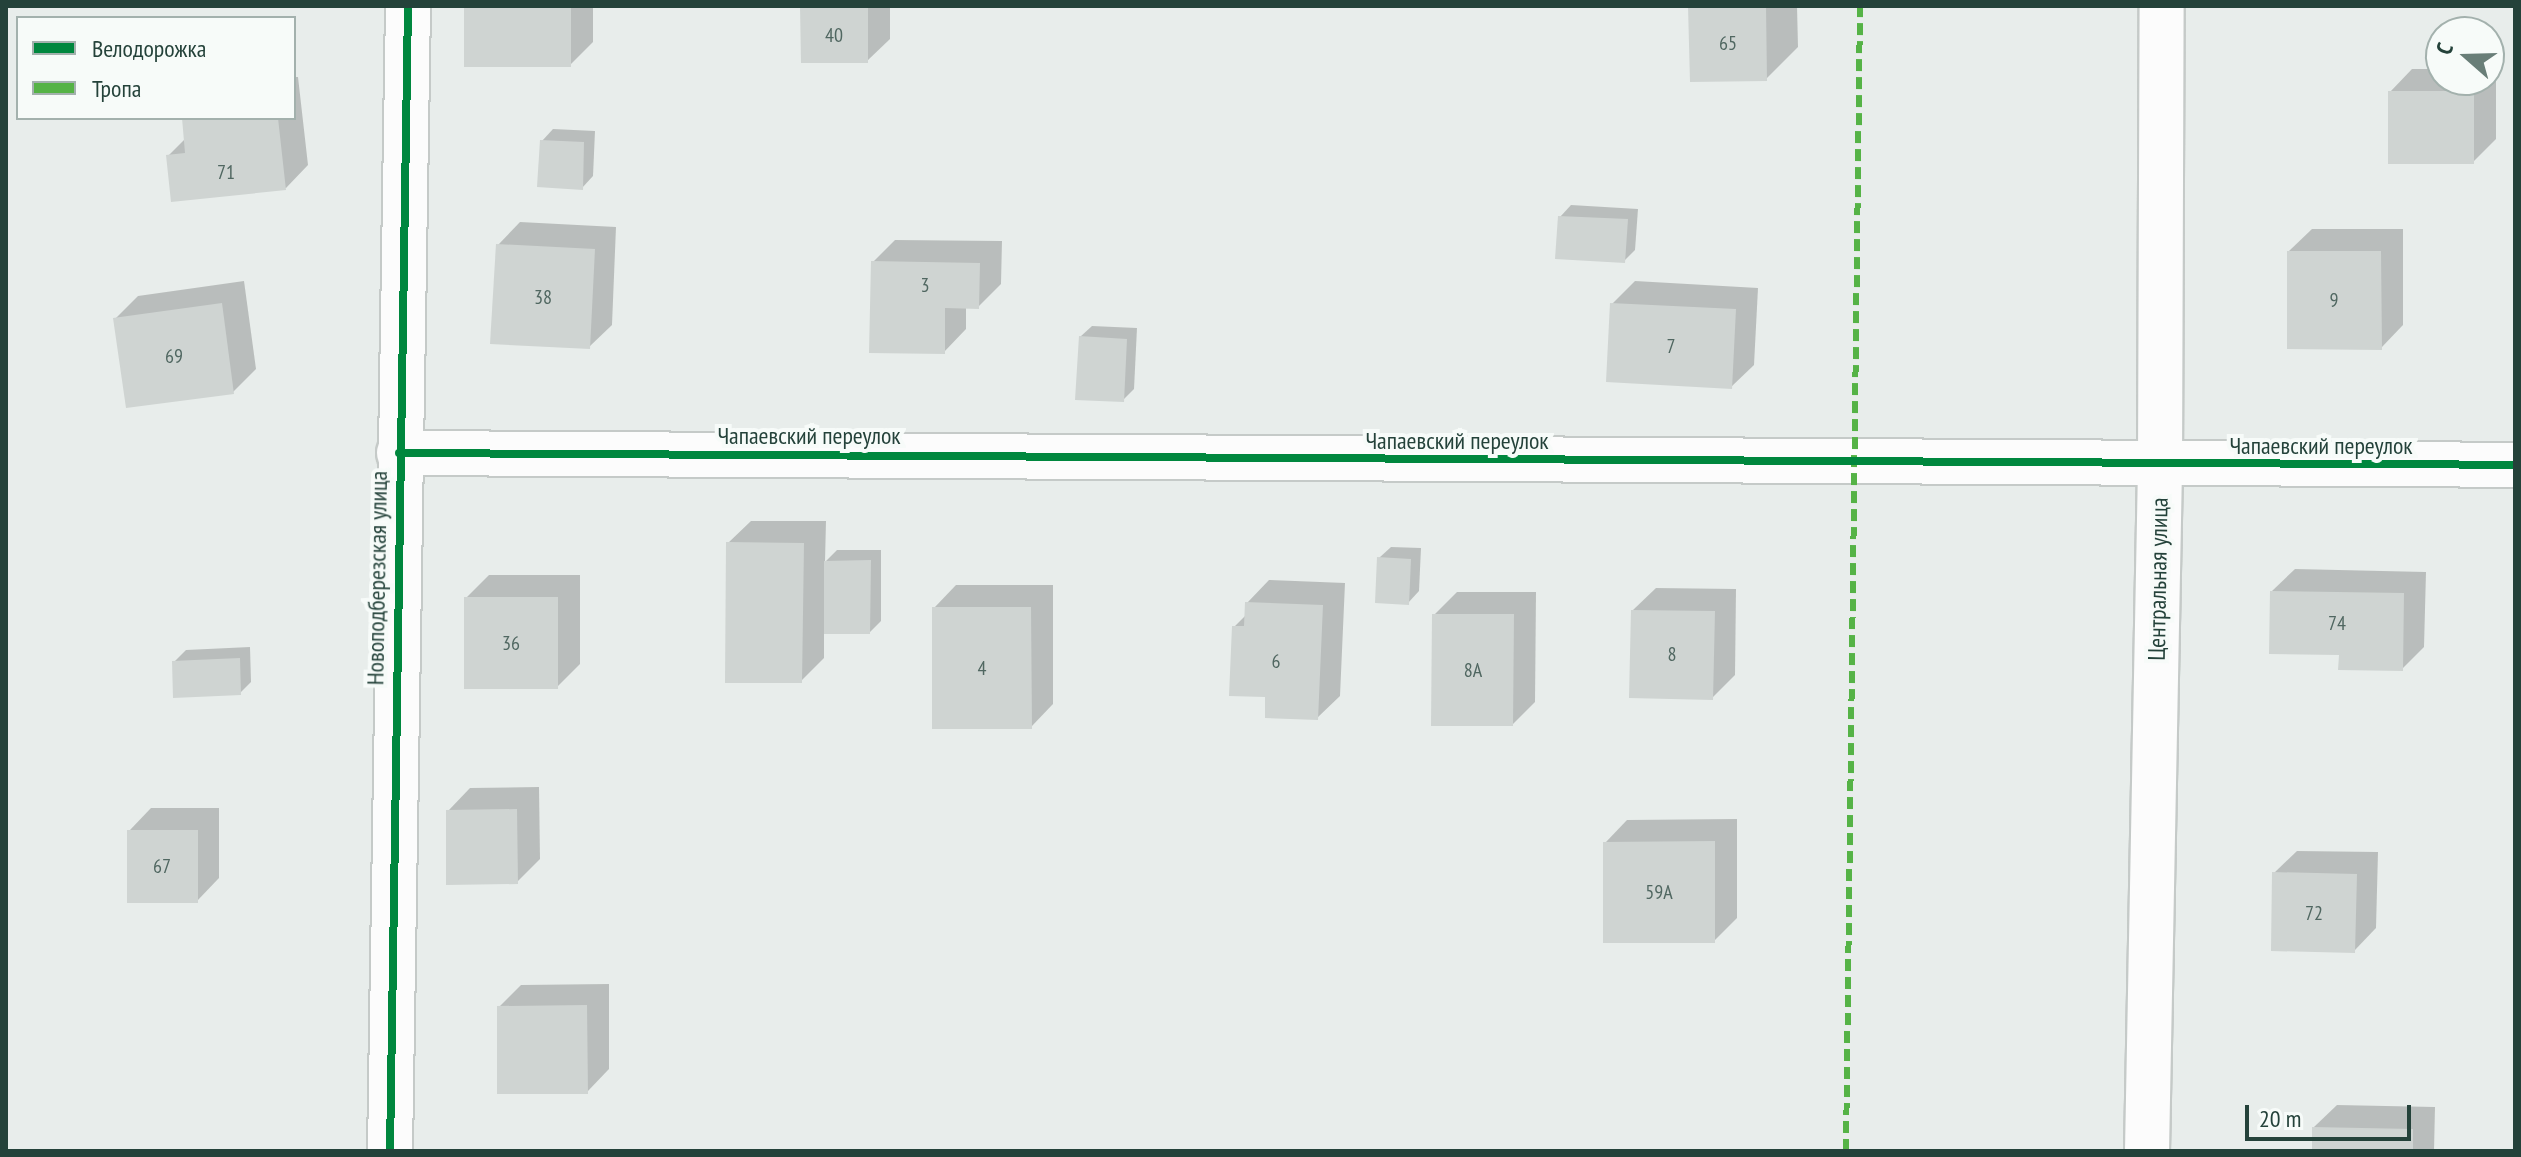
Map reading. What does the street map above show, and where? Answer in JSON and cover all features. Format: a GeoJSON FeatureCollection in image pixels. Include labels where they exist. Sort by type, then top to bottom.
{"type":"FeatureCollection","features":[{"type":"Feature","properties":{"kind":"street","name":"Новоподберезская улица"},"geometry":{"type":"LineString","coordinates":[[390,1151],[408,6]]}},
{"type":"Feature","properties":{"kind":"street","name":"Центральная улица"},"geometry":{"type":"LineString","coordinates":[[2147,1151],[2160,466],[2162,6]]}},
{"type":"Feature","properties":{"kind":"street","name":"Чапаевский переулок"},"geometry":{"type":"LineString","coordinates":[[399,453],[2160,466],[2515,465]]}},
{"type":"Feature","properties":{"kind":"building"},"geometry":{"type":"Polygon","coordinates":[[[464,6],[571,6],[571,67],[464,67],[464,6]]]}},
{"type":"Feature","properties":{"kind":"building"},"geometry":{"type":"Polygon","coordinates":[[[800,6],[868,6],[868,63],[801,63],[800,6]]]}},
{"type":"Feature","properties":{"kind":"building"},"geometry":{"type":"Polygon","coordinates":[[[1688,6],[1766,6],[1767,81],[1690,82],[1688,6]]]}},
{"type":"Feature","properties":{"kind":"building"},"geometry":{"type":"Polygon","coordinates":[[[2388,91],[2425,91],[2425,96],[2474,96],[2474,164],[2388,164],[2388,91]]]}},
{"type":"Feature","properties":{"kind":"building"},"geometry":{"type":"Polygon","coordinates":[[[182,120],[278,120],[286,190],[171,202],[166,155],[185,153],[182,120]]]}},
{"type":"Feature","properties":{"kind":"building"},"geometry":{"type":"Polygon","coordinates":[[[540,140],[584,142],[583,190],[537,187],[540,140]]]}},
{"type":"Feature","properties":{"kind":"building"},"geometry":{"type":"Polygon","coordinates":[[[1558,216],[1628,219],[1625,263],[1555,259],[1558,216]]]}},
{"type":"Feature","properties":{"kind":"building"},"geometry":{"type":"Polygon","coordinates":[[[496,244],[595,249],[590,349],[490,344],[496,244]]]}},
{"type":"Feature","properties":{"kind":"building"},"geometry":{"type":"Polygon","coordinates":[[[2287,251],[2381,251],[2382,350],[2287,349],[2287,251]]]}},
{"type":"Feature","properties":{"kind":"building"},"geometry":{"type":"Polygon","coordinates":[[[871,261],[980,263],[979,309],[945,308],[945,354],[869,353],[871,261]]]}},
{"type":"Feature","properties":{"kind":"building"},"geometry":{"type":"Polygon","coordinates":[[[222,303],[234,394],[126,408],[113,318],[222,303]]]}},
{"type":"Feature","properties":{"kind":"building"},"geometry":{"type":"Polygon","coordinates":[[[1610,303],[1736,309],[1732,389],[1606,382],[1610,303]]]}},
{"type":"Feature","properties":{"kind":"building"},"geometry":{"type":"Polygon","coordinates":[[[1079,336],[1127,339],[1124,402],[1075,400],[1079,336]]]}},
{"type":"Feature","properties":{"kind":"building"},"geometry":{"type":"Polygon","coordinates":[[[726,542],[804,543],[802,683],[725,683],[726,542]]]}},
{"type":"Feature","properties":{"kind":"building"},"geometry":{"type":"Polygon","coordinates":[[[1377,557],[1411,559],[1409,605],[1375,603],[1377,557]]]}},
{"type":"Feature","properties":{"kind":"building"},"geometry":{"type":"Polygon","coordinates":[[[871,560],[870,634],[824,634],[824,561],[871,560]]]}},
{"type":"Feature","properties":{"kind":"building"},"geometry":{"type":"Polygon","coordinates":[[[2270,591],[2404,593],[2403,671],[2338,670],[2339,655],[2269,654],[2270,591]]]}},
{"type":"Feature","properties":{"kind":"building"},"geometry":{"type":"Polygon","coordinates":[[[464,597],[558,597],[558,689],[464,689],[464,597]]]}},
{"type":"Feature","properties":{"kind":"building"},"geometry":{"type":"Polygon","coordinates":[[[1245,602],[1323,605],[1318,720],[1265,718],[1265,697],[1229,696],[1232,626],[1244,626],[1245,602]]]}},
{"type":"Feature","properties":{"kind":"building"},"geometry":{"type":"Polygon","coordinates":[[[932,607],[1031,607],[1032,729],[932,729],[932,607]]]}},
{"type":"Feature","properties":{"kind":"building"},"geometry":{"type":"Polygon","coordinates":[[[1631,610],[1715,611],[1713,700],[1629,698],[1631,610]]]}},
{"type":"Feature","properties":{"kind":"building"},"geometry":{"type":"Polygon","coordinates":[[[1432,614],[1514,614],[1513,726],[1431,726],[1432,614]]]}},
{"type":"Feature","properties":{"kind":"building"},"geometry":{"type":"Polygon","coordinates":[[[240,658],[241,695],[173,698],[172,661],[240,658]]]}},
{"type":"Feature","properties":{"kind":"building"},"geometry":{"type":"Polygon","coordinates":[[[517,809],[518,884],[446,885],[446,810],[517,809]]]}},
{"type":"Feature","properties":{"kind":"building"},"geometry":{"type":"Polygon","coordinates":[[[127,830],[198,830],[198,903],[127,903],[127,830]]]}},
{"type":"Feature","properties":{"kind":"building"},"geometry":{"type":"Polygon","coordinates":[[[1715,841],[1715,943],[1603,943],[1603,842],[1715,841]]]}},
{"type":"Feature","properties":{"kind":"building"},"geometry":{"type":"Polygon","coordinates":[[[2272,872],[2357,874],[2355,953],[2271,951],[2272,872]]]}},
{"type":"Feature","properties":{"kind":"building"},"geometry":{"type":"Polygon","coordinates":[[[587,1005],[588,1094],[497,1094],[497,1006],[587,1005]]]}},
{"type":"Feature","properties":{"kind":"building"},"geometry":{"type":"Polygon","coordinates":[[[2312,1127],[2413,1129],[2413,1151],[2312,1151],[2312,1127]]]}},
{"type":"Feature","properties":{"kind":"marked path"},"geometry":{"type":"LineString","coordinates":[[1846,1151],[1860,6]]}},
{"type":"Feature","properties":{"kind":"cycle path"},"geometry":{"type":"LineString","coordinates":[[390,1151],[408,6]]}},
{"type":"Feature","properties":{"kind":"cycle path"},"geometry":{"type":"LineString","coordinates":[[399,453],[2515,465]]}}]}
